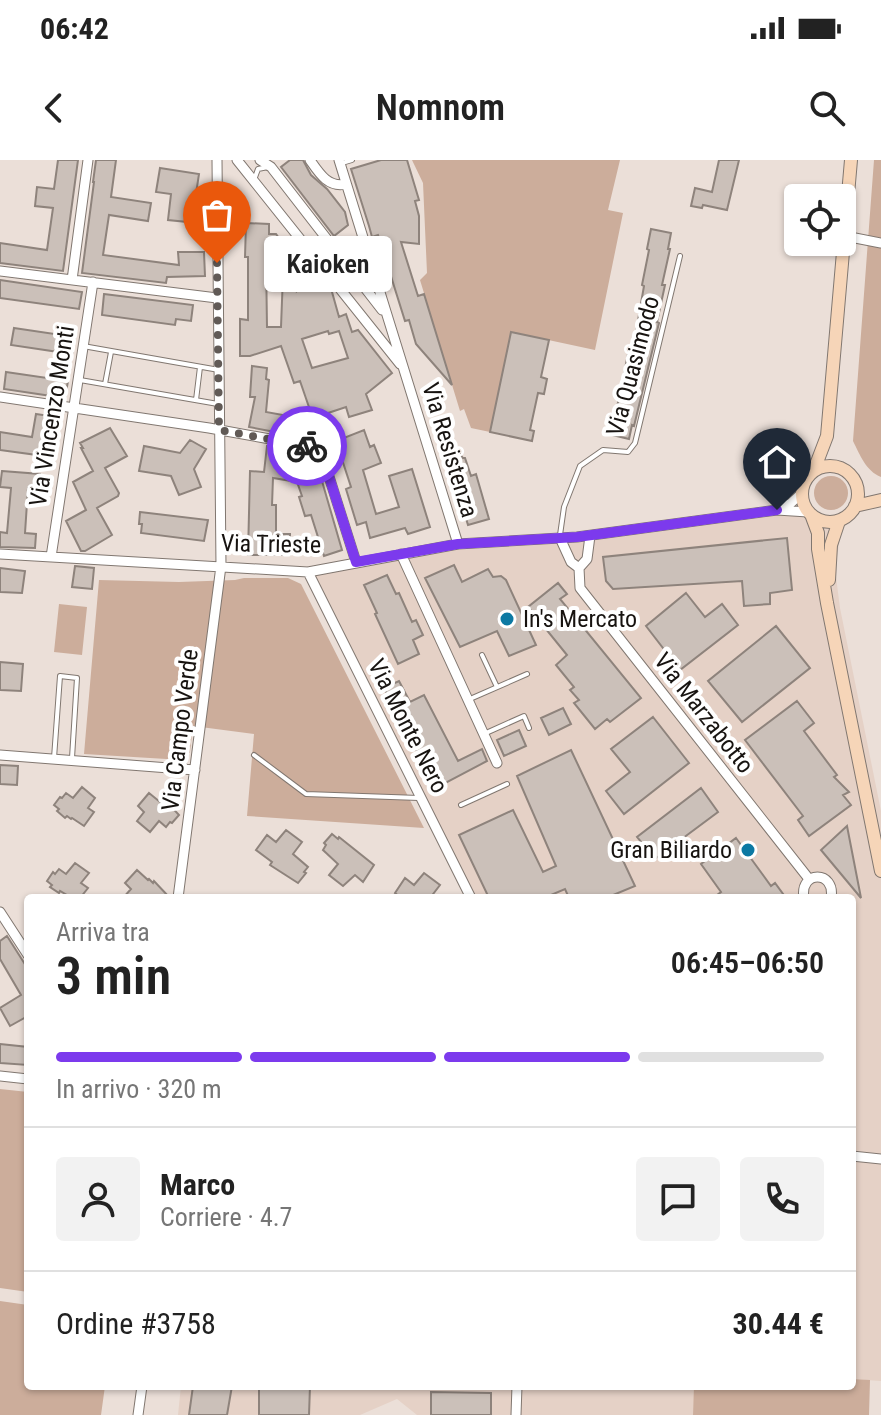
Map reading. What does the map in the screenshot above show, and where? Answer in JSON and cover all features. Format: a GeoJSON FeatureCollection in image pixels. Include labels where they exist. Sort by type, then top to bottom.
{"type":"FeatureCollection","features":[{"type":"Feature","properties":{"kind":"street"},"geometry":{"type":"LineString","coordinates":[[72,280],[88,160]]}},
{"type":"Feature","properties":{"kind":"street","name":"Via Campo Verde"},"geometry":{"type":"LineString","coordinates":[[179,894],[221,566],[217,160]]}},
{"type":"Feature","properties":{"kind":"street","name":"Via Resistenza"},"geometry":{"type":"LineString","coordinates":[[237,160],[403,368]]}},
{"type":"Feature","properties":{"kind":"street","name":"Via Resistenza"},"geometry":{"type":"LineString","coordinates":[[260,160],[271,167],[388,319]]}},
{"type":"Feature","properties":{"kind":"street"},"geometry":{"type":"LineString","coordinates":[[310,160],[324,179],[338,185],[346,184]]}},
{"type":"Feature","properties":{"kind":"street"},"geometry":{"type":"LineString","coordinates":[[849,184],[851,160]]}},
{"type":"Feature","properties":{"kind":"street","name":"Via Resistenza"},"geometry":{"type":"LineString","coordinates":[[339,162],[458,544]]}},
{"type":"Feature","properties":{"kind":"street"},"geometry":{"type":"LineString","coordinates":[[856,238],[881,243]]}},
{"type":"Feature","properties":{"kind":"street"},"geometry":{"type":"LineString","coordinates":[[814,470],[827,436],[843,256]]}},
{"type":"Feature","properties":{"kind":"street"},"geometry":{"type":"LineString","coordinates":[[0,271],[217,298]]}},
{"type":"Feature","properties":{"kind":"street","name":"Via Vincenzo Monti"},"geometry":{"type":"LineString","coordinates":[[51,557],[93,282]]}},
{"type":"Feature","properties":{"kind":"street"},"geometry":{"type":"LineString","coordinates":[[0,397],[320,448],[356,562]]}},
{"type":"Feature","properties":{"kind":"street"},"geometry":{"type":"LineString","coordinates":[[827,436],[837,466]]}},
{"type":"Feature","properties":{"kind":"street"},"geometry":{"type":"LineString","coordinates":[[881,498],[857,485],[847,471],[826,465],[806,477],[801,498],[818,533],[827,603],[881,871]]}},
{"type":"Feature","properties":{"kind":"street"},"geometry":{"type":"LineString","coordinates":[[810,514],[822,522],[845,518],[858,501],[857,485]]}},
{"type":"Feature","properties":{"kind":"street","name":"Via Trieste"},"geometry":{"type":"LineString","coordinates":[[777,510],[802,493]]}},
{"type":"Feature","properties":{"kind":"street"},"geometry":{"type":"LineString","coordinates":[[855,506],[881,498]]}},
{"type":"Feature","properties":{"kind":"street","name":"Via Trieste"},"geometry":{"type":"LineString","coordinates":[[0,554],[308,572],[458,544],[590,536],[777,510],[810,514]]}},
{"type":"Feature","properties":{"kind":"street"},"geometry":{"type":"LineString","coordinates":[[827,603],[831,545],[839,521]]}},
{"type":"Feature","properties":{"kind":"street"},"geometry":{"type":"LineString","coordinates":[[579,568],[587,559],[590,536]]}},
{"type":"Feature","properties":{"kind":"street","name":"Via Marzabotto"},"geometry":{"type":"LineString","coordinates":[[560,538],[571,562],[579,568],[580,588],[809,879],[819,877],[828,881],[831,894]]}},
{"type":"Feature","properties":{"kind":"street"},"geometry":{"type":"LineString","coordinates":[[401,554],[497,763]]}},
{"type":"Feature","properties":{"kind":"street","name":"Via Monte Nero"},"geometry":{"type":"LineString","coordinates":[[308,572],[469,894]]}},
{"type":"Feature","properties":{"kind":"street"},"geometry":{"type":"LineString","coordinates":[[0,755],[195,770]]}},
{"type":"Feature","properties":{"kind":"street"},"geometry":{"type":"LineString","coordinates":[[804,894],[803,887],[809,879]]}},
{"type":"Feature","properties":{"kind":"street"},"geometry":{"type":"LineString","coordinates":[[0,912],[24,949]]}},
{"type":"Feature","properties":{"kind":"street"},"geometry":{"type":"LineString","coordinates":[[0,1076],[24,1079]]}},
{"type":"Feature","properties":{"kind":"street"},"geometry":{"type":"LineString","coordinates":[[856,1156],[881,1159]]}},
{"type":"Feature","properties":{"kind":"street"},"geometry":{"type":"LineString","coordinates":[[138,1415],[141,1390]]}},
{"type":"Feature","properties":{"kind":"street"},"geometry":{"type":"LineString","coordinates":[[516,1415],[517,1390]]}},
{"type":"Feature","properties":{"kind":"lane"},"geometry":{"type":"LineString","coordinates":[[339,162],[352,160]]}},
{"type":"Feature","properties":{"kind":"lane"},"geometry":{"type":"LineString","coordinates":[[254,180],[258,169],[271,167]]}},
{"type":"Feature","properties":{"kind":"lane","name":"Via Quasimodo"},"geometry":{"type":"LineString","coordinates":[[560,538],[564,507],[580,466],[603,450],[628,452],[635,443],[680,256]]}},
{"type":"Feature","properties":{"kind":"lane"},"geometry":{"type":"LineString","coordinates":[[83,346],[219,370]]}},
{"type":"Feature","properties":{"kind":"lane"},"geometry":{"type":"LineString","coordinates":[[105,385],[111,352]]}},
{"type":"Feature","properties":{"kind":"lane"},"geometry":{"type":"LineString","coordinates":[[196,400],[200,367]]}},
{"type":"Feature","properties":{"kind":"lane"},"geometry":{"type":"LineString","coordinates":[[78,380],[219,404]]}},
{"type":"Feature","properties":{"kind":"lane"},"geometry":{"type":"LineString","coordinates":[[482,655],[497,687]]}},
{"type":"Feature","properties":{"kind":"lane"},"geometry":{"type":"LineString","coordinates":[[468,700],[527,674]]}},
{"type":"Feature","properties":{"kind":"lane"},"geometry":{"type":"LineString","coordinates":[[54,759],[60,676],[77,678],[72,760]]}},
{"type":"Feature","properties":{"kind":"lane"},"geometry":{"type":"LineString","coordinates":[[484,735],[524,716],[529,728]]}},
{"type":"Feature","properties":{"kind":"lane"},"geometry":{"type":"LineString","coordinates":[[254,755],[306,794],[421,798]]}},
{"type":"Feature","properties":{"kind":"lane"},"geometry":{"type":"LineString","coordinates":[[461,805],[507,784]]}},
{"type":"Feature","properties":{"kind":"shaded area"},"geometry":{"type":"Polygon","coordinates":[[[412,160],[620,160],[608,210],[623,213],[595,350],[511,332],[490,432],[471,428],[464,409],[460,411],[420,280],[427,273],[423,183],[412,160]]]}},
{"type":"Feature","properties":{"kind":"shaded area"},"geometry":{"type":"Polygon","coordinates":[[[874,160],[881,160],[881,477],[867,467],[853,441],[874,160]]]}},
{"type":"Feature","properties":{"kind":"shaded area"},"geometry":{"type":"Polygon","coordinates":[[[831,476],[843,481],[848,493],[843,505],[831,510],[819,505],[814,493],[819,481],[831,476]]]}},
{"type":"Feature","properties":{"kind":"shaded area"},"geometry":{"type":"Polygon","coordinates":[[[776,514],[807,517],[822,527],[842,526],[835,569],[840,608],[881,811],[881,1381],[856,1379],[856,894],[473,894],[312,574],[459,547],[776,514]]]}},
{"type":"Feature","properties":{"kind":"shaded area"},"geometry":{"type":"Polygon","coordinates":[[[288,578],[301,584],[424,828],[247,816],[254,734],[193,726],[190,752],[183,760],[84,754],[99,580],[179,582],[288,578]]]}},
{"type":"Feature","properties":{"kind":"shaded area"},"geometry":{"type":"Polygon","coordinates":[[[59,604],[87,607],[82,655],[54,652],[59,604]]]}},
{"type":"Feature","properties":{"kind":"shaded area"},"geometry":{"type":"Polygon","coordinates":[[[0,1089],[24,1092],[24,1291],[0,1288],[0,1089]]]}},
{"type":"Feature","properties":{"kind":"shaded area"},"geometry":{"type":"Polygon","coordinates":[[[0,1301],[24,1304],[24,1390],[104,1390],[101,1415],[0,1415],[0,1301]]]}},
{"type":"Feature","properties":{"kind":"shaded area"},"geometry":{"type":"Polygon","coordinates":[[[856,1379],[870,1380],[869,1415],[693,1415],[694,1390],[856,1390],[856,1379]]]}},
{"type":"Feature","properties":{"kind":"shaded area"},"geometry":{"type":"Polygon","coordinates":[[[181,1390],[695,1390],[693,1415],[417,1415],[397,1399],[360,1415],[178,1415],[181,1390]]]}},
{"type":"Feature","properties":{"kind":"building"},"geometry":{"type":"Polygon","coordinates":[[[58,160],[78,160],[63,271],[0,263],[0,243],[47,250],[53,208],[35,206],[37,187],[54,189],[58,160]]]}},
{"type":"Feature","properties":{"kind":"building"},"geometry":{"type":"Polygon","coordinates":[[[96,160],[116,160],[111,197],[151,203],[148,221],[109,215],[103,255],[179,265],[178,252],[204,252],[205,276],[167,277],[166,283],[82,273],[96,160]]]}},
{"type":"Feature","properties":{"kind":"building"},"geometry":{"type":"Polygon","coordinates":[[[290,160],[303,160],[311,175],[345,212],[348,225],[334,236],[281,167],[290,160]]]}},
{"type":"Feature","properties":{"kind":"building"},"geometry":{"type":"Polygon","coordinates":[[[381,160],[407,160],[419,200],[415,201],[419,216],[419,244],[401,242],[418,296],[424,294],[452,385],[416,344],[409,320],[405,321],[378,235],[372,237],[351,169],[381,160]]]}},
{"type":"Feature","properties":{"kind":"building"},"geometry":{"type":"Polygon","coordinates":[[[719,160],[739,160],[727,210],[691,206],[695,188],[712,192],[719,160]]]}},
{"type":"Feature","properties":{"kind":"building"},"geometry":{"type":"Polygon","coordinates":[[[160,168],[199,174],[195,200],[209,201],[207,224],[168,220],[171,194],[156,192],[160,168]]]}},
{"type":"Feature","properties":{"kind":"building"},"geometry":{"type":"Polygon","coordinates":[[[246,223],[269,224],[269,234],[276,234],[284,245],[283,259],[266,258],[267,327],[281,327],[283,275],[298,276],[297,291],[318,273],[332,292],[339,317],[346,314],[352,332],[358,330],[392,373],[366,394],[372,410],[349,417],[346,407],[322,415],[325,426],[309,432],[303,415],[311,413],[300,381],[294,383],[281,346],[240,356],[240,319],[248,320],[248,257],[245,257],[246,223]],[[328,331],[302,339],[312,368],[348,358],[339,331],[329,334],[328,331]]]}},
{"type":"Feature","properties":{"kind":"building"},"geometry":{"type":"Polygon","coordinates":[[[651,229],[671,233],[670,249],[662,285],[665,285],[659,323],[629,439],[608,434],[611,417],[615,417],[628,354],[632,355],[651,229]]]}},
{"type":"Feature","properties":{"kind":"building"},"geometry":{"type":"Polygon","coordinates":[[[0,280],[82,292],[79,309],[0,298],[0,280]]]}},
{"type":"Feature","properties":{"kind":"building"},"geometry":{"type":"Polygon","coordinates":[[[104,294],[193,305],[191,321],[176,319],[175,325],[102,315],[104,294]]]}},
{"type":"Feature","properties":{"kind":"building"},"geometry":{"type":"Polygon","coordinates":[[[14,328],[75,337],[72,354],[11,345],[14,328]]]}},
{"type":"Feature","properties":{"kind":"building"},"geometry":{"type":"Polygon","coordinates":[[[511,332],[549,340],[541,377],[547,379],[544,394],[538,393],[530,430],[534,431],[532,441],[490,432],[511,332]]]}},
{"type":"Feature","properties":{"kind":"building"},"geometry":{"type":"Polygon","coordinates":[[[252,366],[267,368],[266,412],[283,415],[280,433],[249,427],[255,397],[250,397],[252,366]]]}},
{"type":"Feature","properties":{"kind":"building"},"geometry":{"type":"Polygon","coordinates":[[[6,372],[68,381],[65,398],[4,389],[6,372]]]}},
{"type":"Feature","properties":{"kind":"building"},"geometry":{"type":"Polygon","coordinates":[[[36,414],[57,417],[52,457],[0,450],[0,432],[32,437],[36,414]]]}},
{"type":"Feature","properties":{"kind":"building"},"geometry":{"type":"Polygon","coordinates":[[[110,428],[127,456],[105,468],[119,493],[97,508],[112,535],[81,551],[66,521],[86,510],[73,482],[93,471],[80,443],[110,428]]]}},
{"type":"Feature","properties":{"kind":"building"},"geometry":{"type":"Polygon","coordinates":[[[364,430],[370,447],[374,445],[381,463],[363,470],[376,514],[399,507],[389,476],[412,469],[430,527],[408,534],[405,528],[370,538],[366,522],[357,525],[346,489],[351,487],[336,441],[364,430]]]}},
{"type":"Feature","properties":{"kind":"building"},"geometry":{"type":"Polygon","coordinates":[[[190,440],[206,449],[194,469],[201,487],[179,495],[171,476],[139,471],[144,446],[180,453],[190,440]]]}},
{"type":"Feature","properties":{"kind":"building"},"geometry":{"type":"Polygon","coordinates":[[[267,446],[289,450],[287,467],[315,457],[342,550],[324,556],[311,515],[305,516],[297,482],[273,478],[272,505],[276,505],[276,534],[290,534],[290,555],[248,555],[250,471],[264,472],[267,446]]]}},
{"type":"Feature","properties":{"kind":"building"},"geometry":{"type":"Polygon","coordinates":[[[456,449],[465,458],[471,476],[476,474],[489,519],[468,525],[446,452],[456,449]]]}},
{"type":"Feature","properties":{"kind":"building"},"geometry":{"type":"Polygon","coordinates":[[[2,471],[40,474],[39,489],[28,488],[25,533],[36,534],[35,548],[0,547],[0,532],[7,533],[11,488],[0,487],[2,471]]]}},
{"type":"Feature","properties":{"kind":"building"},"geometry":{"type":"Polygon","coordinates":[[[140,512],[208,520],[204,541],[141,533],[140,512]]]}},
{"type":"Feature","properties":{"kind":"building"},"geometry":{"type":"Polygon","coordinates":[[[787,538],[792,590],[770,593],[770,604],[744,606],[742,581],[613,589],[606,581],[603,557],[787,538]]]}},
{"type":"Feature","properties":{"kind":"building"},"geometry":{"type":"Polygon","coordinates":[[[454,565],[462,582],[488,569],[493,577],[501,576],[506,580],[536,645],[509,656],[497,631],[460,647],[425,578],[454,565]]]}},
{"type":"Feature","properties":{"kind":"building"},"geometry":{"type":"Polygon","coordinates":[[[75,566],[94,568],[92,589],[72,587],[75,566]]]}},
{"type":"Feature","properties":{"kind":"building"},"geometry":{"type":"Polygon","coordinates":[[[0,568],[25,571],[22,593],[0,592],[0,568]]]}},
{"type":"Feature","properties":{"kind":"building"},"geometry":{"type":"Polygon","coordinates":[[[387,575],[412,622],[416,620],[423,635],[413,640],[419,654],[398,664],[364,585],[387,575]]]}},
{"type":"Feature","properties":{"kind":"building"},"geometry":{"type":"Polygon","coordinates":[[[558,583],[567,594],[560,599],[641,698],[610,722],[607,719],[595,729],[574,703],[579,700],[570,690],[574,687],[556,665],[567,655],[528,607],[558,583]]]}},
{"type":"Feature","properties":{"kind":"building"},"geometry":{"type":"Polygon","coordinates":[[[686,593],[705,617],[722,604],[738,625],[680,670],[646,626],[686,593]]]}},
{"type":"Feature","properties":{"kind":"building"},"geometry":{"type":"Polygon","coordinates":[[[776,626],[810,668],[742,722],[708,681],[776,626]]]}},
{"type":"Feature","properties":{"kind":"building"},"geometry":{"type":"Polygon","coordinates":[[[0,662],[23,664],[21,691],[0,690],[0,662]]]}},
{"type":"Feature","properties":{"kind":"building"},"geometry":{"type":"Polygon","coordinates":[[[399,681],[410,702],[424,695],[458,761],[482,749],[487,761],[436,788],[384,688],[399,681]]]}},
{"type":"Feature","properties":{"kind":"building"},"geometry":{"type":"Polygon","coordinates":[[[797,701],[814,723],[804,731],[837,775],[834,777],[849,792],[843,795],[851,805],[809,836],[798,820],[803,816],[745,740],[797,701]]]}},
{"type":"Feature","properties":{"kind":"building"},"geometry":{"type":"Polygon","coordinates":[[[563,708],[571,724],[549,735],[541,718],[563,708]]]}},
{"type":"Feature","properties":{"kind":"building"},"geometry":{"type":"Polygon","coordinates":[[[653,717],[689,763],[624,814],[606,791],[630,772],[611,749],[653,717]]]}},
{"type":"Feature","properties":{"kind":"building"},"geometry":{"type":"Polygon","coordinates":[[[519,730],[526,746],[504,756],[497,740],[519,730]]]}},
{"type":"Feature","properties":{"kind":"building"},"geometry":{"type":"Polygon","coordinates":[[[571,750],[635,886],[616,894],[567,894],[565,889],[553,894],[487,894],[459,835],[513,810],[543,872],[556,866],[517,776],[571,750]]]}},
{"type":"Feature","properties":{"kind":"building"},"geometry":{"type":"Polygon","coordinates":[[[0,765],[18,766],[17,785],[0,784],[0,765]]]}},
{"type":"Feature","properties":{"kind":"building"},"geometry":{"type":"Polygon","coordinates":[[[82,787],[95,798],[88,808],[94,812],[84,826],[72,818],[65,818],[54,805],[66,793],[73,798],[82,787]]]}},
{"type":"Feature","properties":{"kind":"building"},"geometry":{"type":"Polygon","coordinates":[[[701,788],[718,812],[655,859],[637,837],[701,788]]]}},
{"type":"Feature","properties":{"kind":"building"},"geometry":{"type":"Polygon","coordinates":[[[149,793],[160,802],[167,802],[179,815],[166,827],[159,821],[150,832],[137,821],[144,812],[138,806],[149,793]]]}},
{"type":"Feature","properties":{"kind":"building"},"geometry":{"type":"Polygon","coordinates":[[[847,826],[861,898],[821,850],[847,826]]]}},
{"type":"Feature","properties":{"kind":"building"},"geometry":{"type":"Polygon","coordinates":[[[286,830],[302,842],[293,854],[308,867],[298,883],[270,865],[272,862],[256,850],[267,835],[276,842],[286,830]]]}},
{"type":"Feature","properties":{"kind":"building"},"geometry":{"type":"Polygon","coordinates":[[[332,834],[374,865],[363,882],[355,875],[343,886],[329,875],[338,864],[323,850],[324,843],[332,834]]]}},
{"type":"Feature","properties":{"kind":"building"},"geometry":{"type":"Polygon","coordinates":[[[736,838],[771,886],[775,883],[783,894],[718,894],[721,892],[701,864],[736,838]]]}},
{"type":"Feature","properties":{"kind":"building"},"geometry":{"type":"Polygon","coordinates":[[[75,863],[89,873],[81,883],[88,888],[83,894],[59,893],[50,887],[52,885],[47,881],[53,872],[55,874],[59,869],[66,874],[75,863]]]}},
{"type":"Feature","properties":{"kind":"building"},"geometry":{"type":"Polygon","coordinates":[[[137,870],[166,894],[127,894],[131,889],[125,883],[137,870]]]}},
{"type":"Feature","properties":{"kind":"building"},"geometry":{"type":"Polygon","coordinates":[[[424,873],[440,885],[433,894],[395,893],[405,878],[414,885],[424,873]]]}},
{"type":"Feature","properties":{"kind":"building"},"geometry":{"type":"Polygon","coordinates":[[[7,936],[24,963],[24,1018],[10,1026],[0,1008],[21,995],[0,959],[0,941],[7,936]]]}},
{"type":"Feature","properties":{"kind":"building"},"geometry":{"type":"Polygon","coordinates":[[[0,1044],[24,1047],[24,1065],[0,1063],[0,1044]]]}},
{"type":"Feature","properties":{"kind":"building"},"geometry":{"type":"Polygon","coordinates":[[[192,1390],[231,1390],[227,1415],[189,1415],[192,1390]]]}},
{"type":"Feature","properties":{"kind":"building"},"geometry":{"type":"Polygon","coordinates":[[[259,1390],[310,1390],[309,1415],[259,1415],[259,1390]]]}},
{"type":"Feature","properties":{"kind":"building"},"geometry":{"type":"Polygon","coordinates":[[[431,1392],[491,1393],[491,1415],[431,1415],[431,1392]]]}},
{"type":"Feature","properties":{"kind":"way so far"},"geometry":{"type":"LineString","coordinates":[[217,263],[219,430],[307,446]]}},
{"type":"Feature","properties":{"kind":"place","name":"Kaioken"},"geometry":{"type":"Point","coordinates":[217,263]}},
{"type":"Feature","properties":{"kind":"place","name":"In's Mercato"},"geometry":{"type":"Point","coordinates":[507,619]}},
{"type":"Feature","properties":{"kind":"place","name":"Gran Biliardo"},"geometry":{"type":"Point","coordinates":[748,850]}},
{"type":"Feature","properties":{"kind":"route"},"geometry":{"type":"LineString","coordinates":[[307,446],[320,448],[356,562],[458,544],[577,537],[777,510]]}}]}
